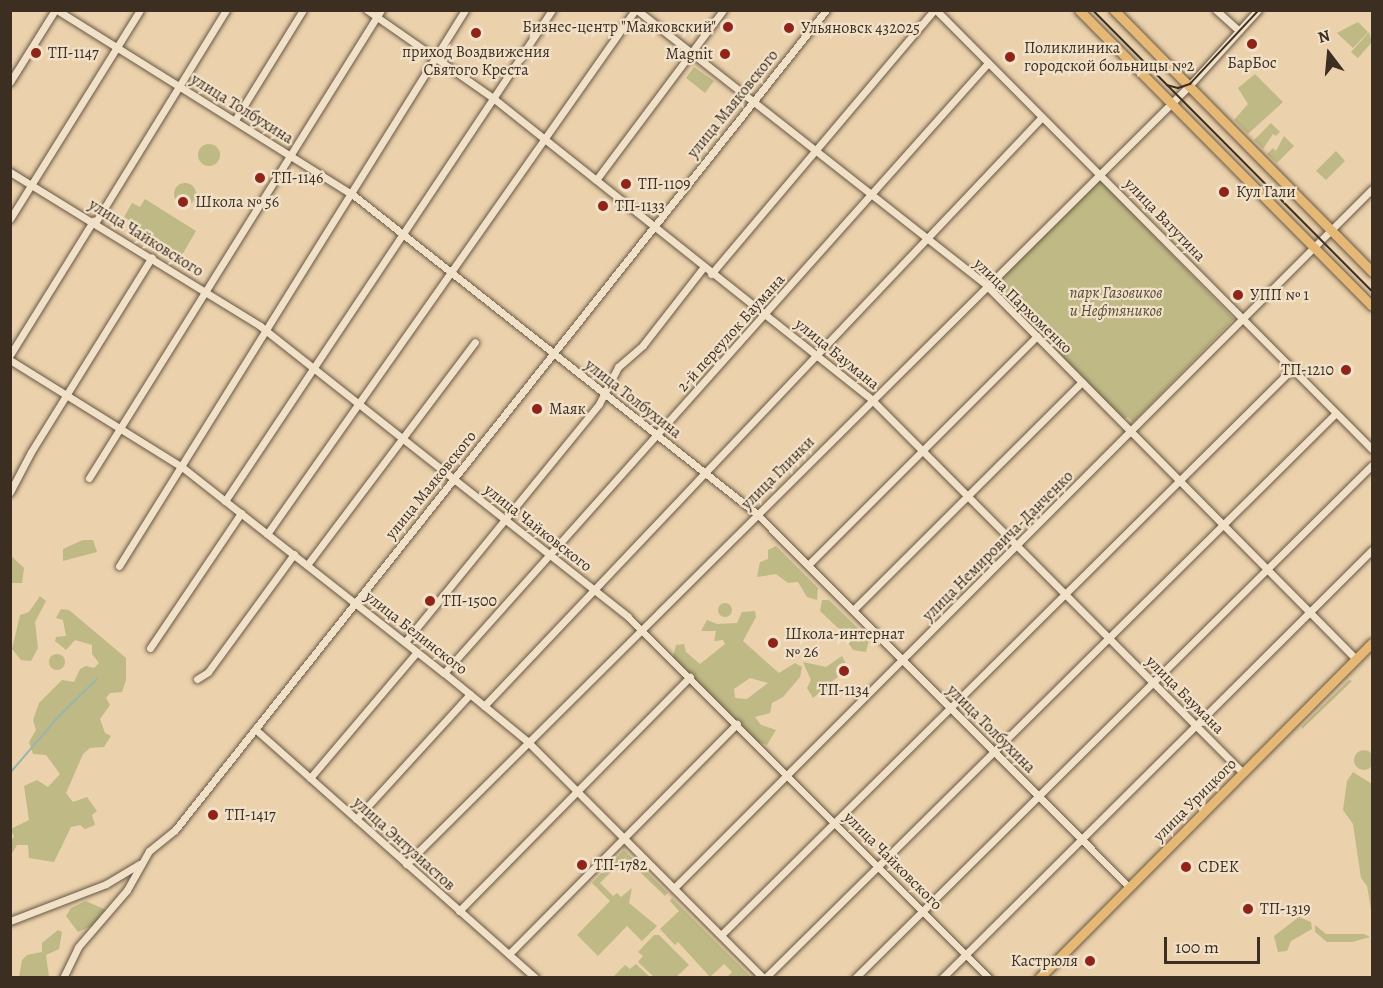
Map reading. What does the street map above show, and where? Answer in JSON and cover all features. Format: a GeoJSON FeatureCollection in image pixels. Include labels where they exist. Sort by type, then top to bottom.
{"type":"FeatureCollection","features":[{"type":"Feature","properties":{"kind":"main road"},"geometry":{"type":"LineString","coordinates":[[1079,10],[1372,306]]}},
{"type":"Feature","properties":{"kind":"main road"},"geometry":{"type":"LineString","coordinates":[[1114,10],[1372,272]]}},
{"type":"Feature","properties":{"kind":"main road","name":"улица Урицкого"},"geometry":{"type":"LineString","coordinates":[[1039,978],[1372,643]]}},
{"type":"Feature","properties":{"kind":"street","name":"улица Толбухина"},"geometry":{"type":"LineString","coordinates":[[56,10],[352,194],[757,514],[1129,887]]}},
{"type":"Feature","properties":{"kind":"street"},"geometry":{"type":"LineString","coordinates":[[10,82],[56,10]]}},
{"type":"Feature","properties":{"kind":"street"},"geometry":{"type":"LineString","coordinates":[[10,219],[140,10]]}},
{"type":"Feature","properties":{"kind":"street"},"geometry":{"type":"LineString","coordinates":[[10,356],[181,86],[226,10]]}},
{"type":"Feature","properties":{"kind":"street"},"geometry":{"type":"LineString","coordinates":[[235,120],[303,10]]}},
{"type":"Feature","properties":{"kind":"street","name":"улица Баумана"},"geometry":{"type":"LineString","coordinates":[[367,10],[379,14],[493,98],[872,400],[1243,773]]}},
{"type":"Feature","properties":{"kind":"street"},"geometry":{"type":"LineString","coordinates":[[119,566],[267,332],[465,10]]}},
{"type":"Feature","properties":{"kind":"street"},"geometry":{"type":"LineString","coordinates":[[225,501],[314,371],[552,10]]}},
{"type":"Feature","properties":{"kind":"street"},"geometry":{"type":"LineString","coordinates":[[267,534],[636,10]]}},
{"type":"Feature","properties":{"kind":"street","name":"улица Пархоменко"},"geometry":{"type":"LineString","coordinates":[[636,10],[986,285],[1356,659]]}},
{"type":"Feature","properties":{"kind":"street"},"geometry":{"type":"LineString","coordinates":[[596,180],[723,10]]}},
{"type":"Feature","properties":{"kind":"street","name":"улица Маяковского"},"geometry":{"type":"LineString","coordinates":[[63,978],[78,947],[127,890],[153,846],[175,830],[826,10]]}},
{"type":"Feature","properties":{"kind":"street"},"geometry":{"type":"LineString","coordinates":[[711,274],[935,10]]}},
{"type":"Feature","properties":{"kind":"street","name":"улица Ватутина"},"geometry":{"type":"LineString","coordinates":[[935,10],[1100,173],[1291,370],[1372,449]]}},
{"type":"Feature","properties":{"kind":"street"},"geometry":{"type":"LineString","coordinates":[[1216,10],[1239,31]]}},
{"type":"Feature","properties":{"kind":"street","name":"улица Глинки"},"geometry":{"type":"LineString","coordinates":[[406,864],[527,741],[1189,86],[1258,10]]}},
{"type":"Feature","properties":{"kind":"street"},"geometry":{"type":"LineString","coordinates":[[89,478],[379,14]]}},
{"type":"Feature","properties":{"kind":"street","name":"2-й переулок Баумана"},"geometry":{"type":"LineString","coordinates":[[444,673],[766,315],[988,63]]}},
{"type":"Feature","properties":{"kind":"street"},"geometry":{"type":"LineString","coordinates":[[484,706],[1042,117]]}},
{"type":"Feature","properties":{"kind":"street","name":"улица Чайковского"},"geometry":{"type":"LineString","coordinates":[[10,172],[152,257],[267,332],[641,628],[989,978]]}},
{"type":"Feature","properties":{"kind":"street","name":"улица Немировича-Данченко"},"geometry":{"type":"LineString","coordinates":[[674,888],[1333,232],[1372,189]]}},
{"type":"Feature","properties":{"kind":"street"},"geometry":{"type":"LineString","coordinates":[[10,492],[67,393],[152,257]]}},
{"type":"Feature","properties":{"kind":"street"},"geometry":{"type":"LineString","coordinates":[[405,642],[606,394],[618,367],[643,345],[704,268]]}},
{"type":"Feature","properties":{"kind":"street"},"geometry":{"type":"LineString","coordinates":[[808,565],[1037,336]]}},
{"type":"Feature","properties":{"kind":"street"},"geometry":{"type":"LineString","coordinates":[[307,565],[474,342]]}},
{"type":"Feature","properties":{"kind":"street","name":"улица Белинского"},"geometry":{"type":"LineString","coordinates":[[10,360],[67,393],[182,467],[470,694],[527,741],[764,978]]}},
{"type":"Feature","properties":{"kind":"street"},"geometry":{"type":"LineString","coordinates":[[721,935],[1291,370]]}},
{"type":"Feature","properties":{"kind":"street"},"geometry":{"type":"LineString","coordinates":[[853,610],[1082,382]]}},
{"type":"Feature","properties":{"kind":"street"},"geometry":{"type":"LineString","coordinates":[[764,978],[1335,414]]}},
{"type":"Feature","properties":{"kind":"street"},"geometry":{"type":"LineString","coordinates":[[855,978],[1372,465]]}},
{"type":"Feature","properties":{"kind":"street"},"geometry":{"type":"LineString","coordinates":[[150,648],[241,513]]}},
{"type":"Feature","properties":{"kind":"street"},"geometry":{"type":"LineString","coordinates":[[942,978],[1372,550]]}},
{"type":"Feature","properties":{"kind":"street"},"geometry":{"type":"LineString","coordinates":[[197,679],[207,672],[294,554]]}},
{"type":"Feature","properties":{"kind":"street"},"geometry":{"type":"LineString","coordinates":[[310,778],[417,652]]}},
{"type":"Feature","properties":{"kind":"street"},"geometry":{"type":"LineString","coordinates":[[459,911],[690,677]]}},
{"type":"Feature","properties":{"kind":"street"},"geometry":{"type":"LineString","coordinates":[[356,819],[470,694]]}},
{"type":"Feature","properties":{"kind":"street"},"geometry":{"type":"LineString","coordinates":[[509,954],[737,724]]}},
{"type":"Feature","properties":{"kind":"street","name":"улица Энтузиастов"},"geometry":{"type":"LineString","coordinates":[[255,729],[535,978]]}},
{"type":"Feature","properties":{"kind":"street"},"geometry":{"type":"LineString","coordinates":[[10,921],[106,884],[144,860]]}},
{"type":"Feature","properties":{"kind":"green space"},"geometry":{"type":"Polygon","coordinates":[[[1358,22],[1368,32],[1353,48],[1337,33],[1358,22]]]}},
{"type":"Feature","properties":{"kind":"green space"},"geometry":{"type":"Polygon","coordinates":[[[1369,32],[1372,42],[1358,58],[1351,52],[1369,32]]]}},
{"type":"Feature","properties":{"kind":"green space"},"geometry":{"type":"Polygon","coordinates":[[[694,67],[714,81],[705,93],[686,78],[694,67]]]}},
{"type":"Feature","properties":{"kind":"green space"},"geometry":{"type":"Polygon","coordinates":[[[1255,74],[1283,102],[1248,134],[1234,120],[1248,104],[1238,88],[1255,74]]]}},
{"type":"Feature","properties":{"kind":"green space"},"geometry":{"type":"Polygon","coordinates":[[[1271,123],[1280,132],[1276,136],[1273,134],[1263,149],[1254,140],[1271,123]]]}},
{"type":"Feature","properties":{"kind":"green space"},"geometry":{"type":"Polygon","coordinates":[[[1284,136],[1294,146],[1277,163],[1267,154],[1273,148],[1276,151],[1284,136]]]}},
{"type":"Feature","properties":{"kind":"green space"},"geometry":{"type":"Polygon","coordinates":[[[209,144],[217,147],[220,155],[217,163],[209,166],[201,163],[198,155],[201,147],[209,144]]]}},
{"type":"Feature","properties":{"kind":"green space"},"geometry":{"type":"Polygon","coordinates":[[[1336,151],[1345,161],[1326,180],[1316,171],[1336,151]]]}},
{"type":"Feature","properties":{"kind":"green space","name":"парк Газовиков и Нефтяников"},"geometry":{"type":"Polygon","coordinates":[[[1100,180],[1234,319],[1133,422],[1128,417],[1122,419],[992,288],[1100,180]]]}},
{"type":"Feature","properties":{"kind":"green space"},"geometry":{"type":"Polygon","coordinates":[[[185,183],[193,186],[196,194],[193,202],[185,205],[177,202],[174,194],[177,186],[185,183]]]}},
{"type":"Feature","properties":{"kind":"green space"},"geometry":{"type":"Polygon","coordinates":[[[145,199],[196,231],[182,255],[124,217],[132,203],[140,207],[145,199]]]}},
{"type":"Feature","properties":{"kind":"green space"},"geometry":{"type":"Polygon","coordinates":[[[83,540],[93,540],[97,552],[63,561],[63,549],[83,540]]]}},
{"type":"Feature","properties":{"kind":"green space"},"geometry":{"type":"Polygon","coordinates":[[[776,546],[818,588],[817,600],[807,597],[798,582],[788,583],[776,574],[757,577],[760,562],[768,559],[768,550],[776,546]]]}},
{"type":"Feature","properties":{"kind":"green space"},"geometry":{"type":"Polygon","coordinates":[[[11,556],[24,568],[22,583],[11,583],[11,556]]]}},
{"type":"Feature","properties":{"kind":"green space"},"geometry":{"type":"Polygon","coordinates":[[[40,596],[46,601],[35,622],[38,648],[31,661],[21,660],[12,649],[20,615],[29,612],[40,596]]]}},
{"type":"Feature","properties":{"kind":"green space"},"geometry":{"type":"Polygon","coordinates":[[[822,600],[829,600],[864,634],[869,640],[866,652],[853,650],[839,629],[820,611],[822,600]]]}},
{"type":"Feature","properties":{"kind":"green space"},"geometry":{"type":"Polygon","coordinates":[[[725,603],[730,605],[732,610],[730,615],[725,617],[720,615],[718,610],[720,605],[725,603]]]}},
{"type":"Feature","properties":{"kind":"green space"},"geometry":{"type":"Polygon","coordinates":[[[61,609],[69,610],[126,658],[126,680],[122,692],[110,693],[106,698],[110,705],[100,719],[105,733],[111,736],[104,747],[90,748],[83,754],[66,793],[73,802],[87,797],[97,811],[92,815],[95,825],[85,829],[80,825],[71,827],[54,862],[29,858],[28,845],[17,845],[11,855],[10,841],[14,837],[11,829],[29,820],[24,786],[37,780],[48,787],[60,774],[46,755],[33,754],[29,742],[36,730],[33,720],[39,703],[62,680],[74,682],[80,669],[86,666],[94,668],[99,663],[92,654],[92,645],[75,640],[66,650],[55,641],[56,637],[66,636],[63,620],[56,618],[61,609]]]}},
{"type":"Feature","properties":{"kind":"green space"},"geometry":{"type":"Polygon","coordinates":[[[755,611],[756,617],[743,641],[779,673],[795,663],[802,667],[800,677],[783,697],[772,703],[770,713],[755,717],[761,725],[776,730],[767,745],[758,742],[673,657],[676,645],[684,644],[686,652],[700,664],[725,644],[723,640],[714,641],[716,631],[701,631],[707,620],[717,624],[737,623],[742,612],[755,611]],[[750,678],[734,689],[735,698],[747,699],[768,683],[750,678]]]}},
{"type":"Feature","properties":{"kind":"green space"},"geometry":{"type":"Polygon","coordinates":[[[54,654],[60,654],[65,662],[63,668],[54,670],[49,665],[49,659],[54,654]]]}},
{"type":"Feature","properties":{"kind":"green space"},"geometry":{"type":"Polygon","coordinates":[[[842,656],[848,668],[813,698],[807,688],[811,680],[803,662],[826,667],[842,656]]]}},
{"type":"Feature","properties":{"kind":"green space"},"geometry":{"type":"Polygon","coordinates":[[[1349,680],[1352,681],[1302,729],[1302,726],[1349,680]]]}},
{"type":"Feature","properties":{"kind":"green space"},"geometry":{"type":"Polygon","coordinates":[[[1364,750],[1371,753],[1374,760],[1371,767],[1364,770],[1357,767],[1354,760],[1357,753],[1364,750]]]}},
{"type":"Feature","properties":{"kind":"green space"},"geometry":{"type":"Polygon","coordinates":[[[1353,772],[1372,784],[1372,915],[1367,886],[1361,878],[1353,824],[1343,810],[1347,781],[1353,772]]]}},
{"type":"Feature","properties":{"kind":"green space"},"geometry":{"type":"Polygon","coordinates":[[[624,850],[668,893],[665,896],[625,858],[600,883],[613,896],[617,893],[621,897],[632,888],[629,903],[657,926],[642,941],[627,926],[598,956],[577,935],[610,901],[592,883],[624,850]]]}},
{"type":"Feature","properties":{"kind":"green space"},"geometry":{"type":"Polygon","coordinates":[[[672,898],[751,977],[727,977],[732,972],[724,964],[710,977],[678,942],[675,945],[660,929],[679,911],[670,901],[672,898]]]}},
{"type":"Feature","properties":{"kind":"green space"},"geometry":{"type":"Polygon","coordinates":[[[86,901],[108,911],[102,913],[94,925],[78,932],[66,916],[71,908],[86,901]]]}},
{"type":"Feature","properties":{"kind":"green space"},"geometry":{"type":"Polygon","coordinates":[[[1299,917],[1311,922],[1312,929],[1291,941],[1287,951],[1278,952],[1274,936],[1299,917]]]}},
{"type":"Feature","properties":{"kind":"green space"},"geometry":{"type":"Polygon","coordinates":[[[1315,925],[1326,934],[1364,934],[1370,937],[1352,942],[1327,942],[1315,932],[1315,925]]]}},
{"type":"Feature","properties":{"kind":"green space"},"geometry":{"type":"Polygon","coordinates":[[[58,930],[62,932],[59,949],[46,955],[49,977],[19,977],[22,960],[27,955],[42,952],[42,943],[58,930]]]}},
{"type":"Feature","properties":{"kind":"green space"},"geometry":{"type":"Polygon","coordinates":[[[654,935],[659,935],[689,965],[676,977],[654,977],[638,962],[643,956],[638,952],[654,935]]]}},
{"type":"Feature","properties":{"kind":"green space"},"geometry":{"type":"Polygon","coordinates":[[[636,964],[650,977],[613,977],[625,965],[630,969],[636,964]]]}},
{"type":"Feature","properties":{"kind":"waterway"},"geometry":{"type":"LineString","coordinates":[[10,773],[58,717],[97,679]]}},
{"type":"Feature","properties":{"kind":"tram line"},"geometry":{"type":"LineString","coordinates":[[1093,10],[1372,291]]}},
{"type":"Feature","properties":{"kind":"tram line"},"geometry":{"type":"LineString","coordinates":[[1167,85],[1178,88],[1190,84],[1259,10]]}},
{"type":"Feature","properties":{"kind":"place","name":"Бизнес-центр \"Маяковский\""},"geometry":{"type":"Point","coordinates":[728,27]}},
{"type":"Feature","properties":{"kind":"place","name":"Ульяновск 432025"},"geometry":{"type":"Point","coordinates":[789,28]}},
{"type":"Feature","properties":{"kind":"place","name":"приход Воздвижения Святого Креста"},"geometry":{"type":"Point","coordinates":[476,33]}},
{"type":"Feature","properties":{"kind":"place","name":"БарБос"},"geometry":{"type":"Point","coordinates":[1252,44]}},
{"type":"Feature","properties":{"kind":"place","name":"ТП-1147"},"geometry":{"type":"Point","coordinates":[36,53]}},
{"type":"Feature","properties":{"kind":"place","name":"Magnit"},"geometry":{"type":"Point","coordinates":[725,54]}},
{"type":"Feature","properties":{"kind":"place","name":"Поликлиника городской больницы №2"},"geometry":{"type":"Point","coordinates":[1010,57]}},
{"type":"Feature","properties":{"kind":"place","name":"ТП-1146"},"geometry":{"type":"Point","coordinates":[260,178]}},
{"type":"Feature","properties":{"kind":"place","name":"ТП-1109"},"geometry":{"type":"Point","coordinates":[626,184]}},
{"type":"Feature","properties":{"kind":"place","name":"Кул Гали"},"geometry":{"type":"Point","coordinates":[1224,192]}},
{"type":"Feature","properties":{"kind":"place","name":"Школа № 56"},"geometry":{"type":"Point","coordinates":[183,202]}},
{"type":"Feature","properties":{"kind":"place","name":"ТП-1133"},"geometry":{"type":"Point","coordinates":[603,206]}},
{"type":"Feature","properties":{"kind":"place","name":"УПП № 1"},"geometry":{"type":"Point","coordinates":[1238,295]}},
{"type":"Feature","properties":{"kind":"place","name":"ТП-1210"},"geometry":{"type":"Point","coordinates":[1346,370]}},
{"type":"Feature","properties":{"kind":"place","name":"Маяк"},"geometry":{"type":"Point","coordinates":[537,409]}},
{"type":"Feature","properties":{"kind":"place","name":"ТП-1500"},"geometry":{"type":"Point","coordinates":[430,601]}},
{"type":"Feature","properties":{"kind":"place","name":"Школа-интернат № 26"},"geometry":{"type":"Point","coordinates":[773,643]}},
{"type":"Feature","properties":{"kind":"place","name":"ТП-1134"},"geometry":{"type":"Point","coordinates":[844,671]}},
{"type":"Feature","properties":{"kind":"place","name":"ТП-1417"},"geometry":{"type":"Point","coordinates":[213,815]}},
{"type":"Feature","properties":{"kind":"place","name":"ТП-1782"},"geometry":{"type":"Point","coordinates":[582,865]}},
{"type":"Feature","properties":{"kind":"place","name":"CDEK"},"geometry":{"type":"Point","coordinates":[1186,867]}},
{"type":"Feature","properties":{"kind":"place","name":"ТП-1319"},"geometry":{"type":"Point","coordinates":[1248,909]}},
{"type":"Feature","properties":{"kind":"place","name":"Кастрюля"},"geometry":{"type":"Point","coordinates":[1090,961]}}]}
